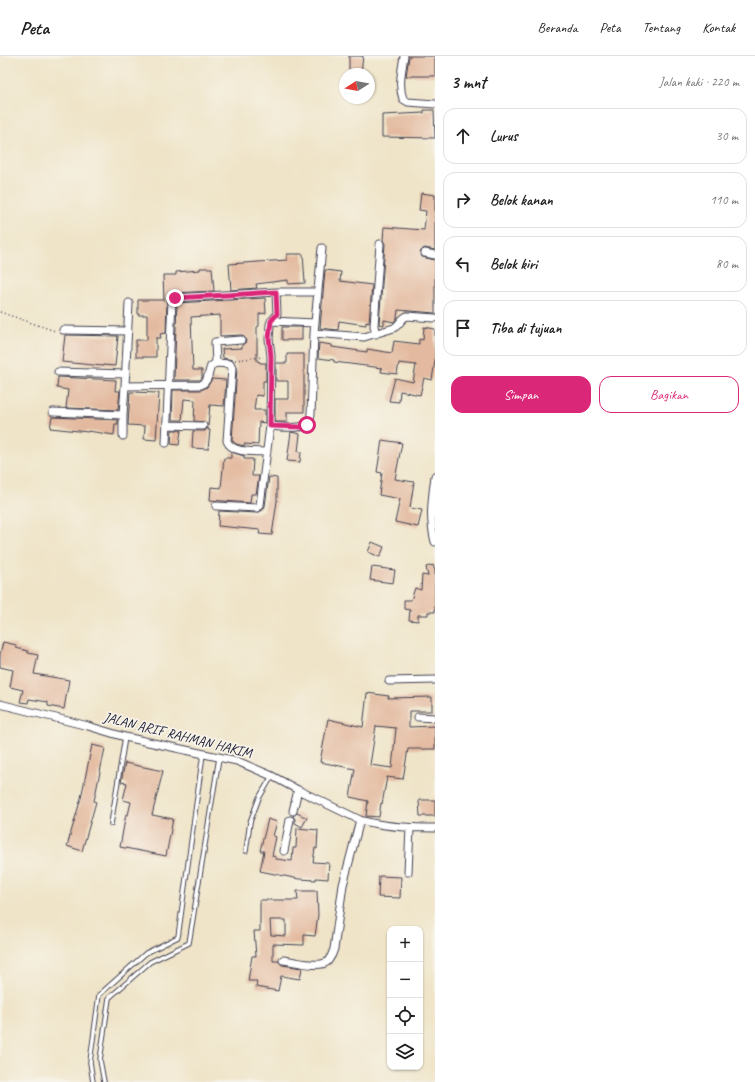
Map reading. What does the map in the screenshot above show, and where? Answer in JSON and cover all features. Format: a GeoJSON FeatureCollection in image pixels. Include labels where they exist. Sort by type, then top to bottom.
{"type":"FeatureCollection","features":[{"type":"Feature","properties":{"kind":"street"},"geometry":{"type":"LineString","coordinates":[[404,56],[401,76],[401,92],[403,99],[408,102],[435,104]]}},
{"type":"Feature","properties":{"kind":"street"},"geometry":{"type":"LineString","coordinates":[[376,334],[374,326],[380,244]]}},
{"type":"Feature","properties":{"kind":"street"},"geometry":{"type":"LineString","coordinates":[[270,426],[301,427],[307,425],[310,421],[314,333],[322,248]]}},
{"type":"Feature","properties":{"kind":"street"},"geometry":{"type":"LineString","coordinates":[[424,253],[435,254]]}},
{"type":"Feature","properties":{"kind":"street"},"geometry":{"type":"LineString","coordinates":[[166,443],[173,298],[276,292],[317,292]]}},
{"type":"Feature","properties":{"kind":"street"},"geometry":{"type":"LineString","coordinates":[[216,506],[259,507],[270,426],[271,356],[269,338],[271,321],[277,314],[276,292]]}},
{"type":"Feature","properties":{"kind":"street"},"geometry":{"type":"LineString","coordinates":[[122,436],[129,303]]}},
{"type":"Feature","properties":{"kind":"street"},"geometry":{"type":"LineString","coordinates":[[314,333],[364,337],[398,326],[407,316],[435,318]]}},
{"type":"Feature","properties":{"kind":"street"},"geometry":{"type":"LineString","coordinates":[[271,321],[315,323]]}},
{"type":"Feature","properties":{"kind":"street"},"geometry":{"type":"LineString","coordinates":[[61,332],[128,332]]}},
{"type":"Feature","properties":{"kind":"street"},"geometry":{"type":"LineString","coordinates":[[216,363],[215,342],[241,340]]}},
{"type":"Feature","properties":{"kind":"street"},"geometry":{"type":"LineString","coordinates":[[125,386],[195,386],[204,384],[207,380],[210,367],[216,363],[230,364],[232,368],[227,441],[235,450],[267,452]]}},
{"type":"Feature","properties":{"kind":"street"},"geometry":{"type":"LineString","coordinates":[[58,372],[126,374]]}},
{"type":"Feature","properties":{"kind":"street"},"geometry":{"type":"LineString","coordinates":[[53,412],[123,415]]}},
{"type":"Feature","properties":{"kind":"street"},"geometry":{"type":"LineString","coordinates":[[167,425],[203,426]]}},
{"type":"Feature","properties":{"kind":"street"},"geometry":{"type":"LineString","coordinates":[[435,476],[431,507],[431,525],[435,542]]}},
{"type":"Feature","properties":{"kind":"street"},"geometry":{"type":"LineString","coordinates":[[388,681],[435,680]]}},
{"type":"Feature","properties":{"kind":"street","name":"JALAN ARIF RAHMAN HAKIM"},"geometry":{"type":"LineString","coordinates":[[0,704],[125,737],[237,761],[272,776],[360,820],[391,826],[435,828]]}},
{"type":"Feature","properties":{"kind":"street"},"geometry":{"type":"LineString","coordinates":[[418,717],[435,718]]}},
{"type":"Feature","properties":{"kind":"street"},"geometry":{"type":"LineString","coordinates":[[293,811],[298,790]]}},
{"type":"Feature","properties":{"kind":"street"},"geometry":{"type":"LineString","coordinates":[[284,851],[290,820]]}},
{"type":"Feature","properties":{"kind":"street"},"geometry":{"type":"LineString","coordinates":[[283,960],[316,965],[327,962],[331,956],[334,949],[343,885],[360,820]]}},
{"type":"Feature","properties":{"kind":"street"},"geometry":{"type":"LineString","coordinates":[[408,872],[410,828]]}},
{"type":"Feature","properties":{"kind":"lane"},"geometry":{"type":"LineString","coordinates":[[111,824],[125,737]]}},
{"type":"Feature","properties":{"kind":"lane"},"geometry":{"type":"LineString","coordinates":[[93,1082],[90,1062],[99,995],[146,953],[178,937],[203,753]]}},
{"type":"Feature","properties":{"kind":"lane"},"geometry":{"type":"LineString","coordinates":[[104,1082],[100,1060],[109,998],[150,962],[189,943],[219,757]]}},
{"type":"Feature","properties":{"kind":"lane"},"geometry":{"type":"LineString","coordinates":[[246,851],[250,822],[259,798],[272,776]]}},
{"type":"Feature","properties":{"kind":"path"},"geometry":{"type":"LineString","coordinates":[[0,312],[61,332]]}},
{"type":"Feature","properties":{"kind":"path"},"geometry":{"type":"LineString","coordinates":[[224,363],[235,360],[271,356]]}},
{"type":"Feature","properties":{"kind":"building"},"geometry":{"type":"Polygon","coordinates":[[[349,56],[363,56],[362,68],[349,68],[349,56]]]}},
{"type":"Feature","properties":{"kind":"building"},"geometry":{"type":"Polygon","coordinates":[[[409,56],[435,56],[435,76],[406,76],[409,56]]]}},
{"type":"Feature","properties":{"kind":"building"},"geometry":{"type":"Polygon","coordinates":[[[424,110],[434,110],[435,138],[382,137],[382,115],[424,113],[424,110]]]}},
{"type":"Feature","properties":{"kind":"building"},"geometry":{"type":"Polygon","coordinates":[[[421,193],[435,195],[435,250],[424,248],[420,252],[422,257],[435,260],[435,313],[398,310],[397,318],[394,322],[384,320],[384,325],[379,324],[385,244],[383,240],[384,227],[424,230],[426,211],[419,210],[421,193]]]}},
{"type":"Feature","properties":{"kind":"building"},"geometry":{"type":"Polygon","coordinates":[[[287,254],[303,254],[305,283],[288,284],[288,280],[256,284],[257,288],[231,290],[229,264],[287,260],[287,254]]]}},
{"type":"Feature","properties":{"kind":"building"},"geometry":{"type":"Polygon","coordinates":[[[200,268],[212,268],[214,291],[169,294],[167,299],[166,333],[160,334],[161,338],[156,338],[156,357],[136,357],[136,340],[147,340],[147,315],[138,315],[138,300],[164,300],[163,275],[176,275],[176,272],[200,270],[200,268]]]}},
{"type":"Feature","properties":{"kind":"building"},"geometry":{"type":"Polygon","coordinates":[[[325,270],[341,272],[340,281],[372,285],[369,323],[366,322],[366,325],[339,321],[338,330],[320,328],[325,270]]]}},
{"type":"Feature","properties":{"kind":"building"},"geometry":{"type":"Polygon","coordinates":[[[265,298],[266,313],[259,314],[259,326],[257,327],[257,361],[260,363],[266,363],[266,381],[263,381],[263,396],[256,395],[254,410],[265,410],[265,423],[259,422],[258,445],[244,444],[244,446],[236,444],[232,440],[237,368],[233,360],[223,358],[222,349],[242,348],[242,345],[246,342],[245,338],[242,335],[220,336],[220,315],[191,317],[193,370],[202,370],[202,378],[200,380],[174,380],[177,303],[265,298]]]}},
{"type":"Feature","properties":{"kind":"building"},"geometry":{"type":"Polygon","coordinates":[[[282,327],[302,327],[302,340],[282,340],[282,327]]]}},
{"type":"Feature","properties":{"kind":"building"},"geometry":{"type":"Polygon","coordinates":[[[424,327],[435,329],[435,361],[432,380],[424,378],[420,395],[400,391],[399,402],[389,401],[395,378],[413,382],[416,365],[399,363],[397,374],[381,372],[382,368],[334,362],[334,360],[318,358],[319,343],[332,345],[332,347],[367,352],[367,349],[392,353],[394,341],[419,344],[419,339],[423,340],[424,327]]]}},
{"type":"Feature","properties":{"kind":"building"},"geometry":{"type":"Polygon","coordinates":[[[65,335],[118,336],[115,366],[62,362],[65,335]]]}},
{"type":"Feature","properties":{"kind":"building"},"geometry":{"type":"Polygon","coordinates":[[[287,354],[304,354],[304,412],[287,412],[287,422],[275,422],[275,399],[288,399],[288,381],[276,381],[276,363],[287,363],[287,354]]]}},
{"type":"Feature","properties":{"kind":"building"},"geometry":{"type":"Polygon","coordinates":[[[58,377],[116,380],[115,391],[120,391],[118,410],[66,408],[68,390],[57,388],[58,377]]]}},
{"type":"Feature","properties":{"kind":"building"},"geometry":{"type":"Polygon","coordinates":[[[212,379],[226,380],[224,406],[210,405],[208,426],[205,422],[194,421],[195,400],[184,399],[182,420],[172,420],[173,390],[201,390],[207,387],[212,379]]]}},
{"type":"Feature","properties":{"kind":"building"},"geometry":{"type":"Polygon","coordinates":[[[130,392],[159,393],[156,440],[144,439],[145,426],[128,425],[130,392]]]}},
{"type":"Feature","properties":{"kind":"building"},"geometry":{"type":"Polygon","coordinates":[[[52,417],[118,420],[118,424],[115,424],[114,435],[50,428],[52,417]]]}},
{"type":"Feature","properties":{"kind":"building"},"geometry":{"type":"Polygon","coordinates":[[[208,427],[208,430],[210,430],[208,449],[192,448],[193,431],[205,431],[208,427]]]}},
{"type":"Feature","properties":{"kind":"building"},"geometry":{"type":"Polygon","coordinates":[[[172,430],[181,430],[179,445],[171,444],[172,430]]]}},
{"type":"Feature","properties":{"kind":"building"},"geometry":{"type":"Polygon","coordinates":[[[291,432],[300,434],[298,452],[301,452],[300,462],[287,461],[291,432]]]}},
{"type":"Feature","properties":{"kind":"building"},"geometry":{"type":"Polygon","coordinates":[[[382,440],[402,443],[395,479],[414,482],[410,508],[422,510],[418,527],[395,522],[400,499],[379,495],[382,473],[377,472],[382,440]]]}},
{"type":"Feature","properties":{"kind":"building"},"geometry":{"type":"Polygon","coordinates":[[[231,452],[244,456],[244,459],[253,459],[252,476],[259,476],[256,494],[251,494],[250,503],[210,500],[211,487],[221,488],[224,458],[231,458],[231,452]]]}},
{"type":"Feature","properties":{"kind":"building"},"geometry":{"type":"Polygon","coordinates":[[[269,477],[277,478],[277,501],[272,535],[259,534],[260,530],[218,526],[219,511],[257,513],[263,510],[265,506],[269,477]]]}},
{"type":"Feature","properties":{"kind":"building"},"geometry":{"type":"Polygon","coordinates":[[[372,542],[384,547],[380,557],[368,552],[372,542]]]}},
{"type":"Feature","properties":{"kind":"building"},"geometry":{"type":"Polygon","coordinates":[[[433,565],[435,571],[435,612],[428,612],[428,615],[418,615],[418,621],[409,620],[410,610],[404,609],[404,600],[411,600],[415,588],[421,590],[422,575],[428,576],[426,567],[433,565]]]}},
{"type":"Feature","properties":{"kind":"building"},"geometry":{"type":"Polygon","coordinates":[[[372,567],[395,570],[393,583],[370,580],[372,567]]]}},
{"type":"Feature","properties":{"kind":"building"},"geometry":{"type":"Polygon","coordinates":[[[3,642],[16,645],[16,648],[38,655],[34,674],[69,680],[64,709],[48,706],[48,702],[29,699],[28,703],[20,702],[23,690],[10,687],[13,670],[0,667],[0,654],[3,642]]]}},
{"type":"Feature","properties":{"kind":"building"},"geometry":{"type":"Polygon","coordinates":[[[367,693],[389,696],[388,698],[432,697],[432,711],[409,711],[409,727],[435,726],[435,749],[408,749],[403,779],[387,777],[379,817],[366,816],[368,801],[350,797],[355,769],[320,762],[328,719],[363,727],[367,693]],[[376,726],[370,765],[392,768],[396,728],[376,726]]]}},
{"type":"Feature","properties":{"kind":"building"},"geometry":{"type":"Polygon","coordinates":[[[92,745],[105,748],[94,801],[96,802],[82,851],[67,846],[81,798],[92,745]]]}},
{"type":"Feature","properties":{"kind":"building"},"geometry":{"type":"Polygon","coordinates":[[[125,763],[163,771],[152,815],[173,819],[166,856],[120,847],[126,814],[128,815],[131,802],[123,800],[127,783],[121,782],[125,763]]]}},
{"type":"Feature","properties":{"kind":"building"},"geometry":{"type":"Polygon","coordinates":[[[419,800],[435,800],[435,816],[420,816],[419,800]]]}},
{"type":"Feature","properties":{"kind":"building"},"geometry":{"type":"Polygon","coordinates":[[[297,813],[307,818],[302,827],[295,823],[293,816],[297,813]]]}},
{"type":"Feature","properties":{"kind":"building"},"geometry":{"type":"Polygon","coordinates":[[[268,819],[277,822],[273,836],[276,837],[272,856],[276,857],[276,859],[292,861],[293,848],[296,848],[297,828],[318,830],[317,849],[315,848],[313,862],[329,863],[328,879],[299,879],[260,871],[264,851],[260,851],[268,819]]]}},
{"type":"Feature","properties":{"kind":"building"},"geometry":{"type":"Polygon","coordinates":[[[379,876],[401,877],[400,898],[378,897],[379,876]]]}},
{"type":"Feature","properties":{"kind":"building"},"geometry":{"type":"Polygon","coordinates":[[[297,891],[317,891],[318,915],[315,936],[304,935],[304,945],[273,944],[273,961],[278,961],[282,965],[302,968],[300,979],[281,976],[278,991],[256,987],[257,981],[248,981],[252,956],[256,956],[254,931],[260,931],[260,900],[298,900],[297,891]],[[270,920],[271,935],[286,936],[286,920],[270,920]]]}},
{"type":"Feature","properties":{"kind":"route"},"geometry":{"type":"LineString","coordinates":[[175,298],[276,292],[277,314],[270,324],[269,338],[271,356],[270,426],[301,427],[307,425]]}}]}
